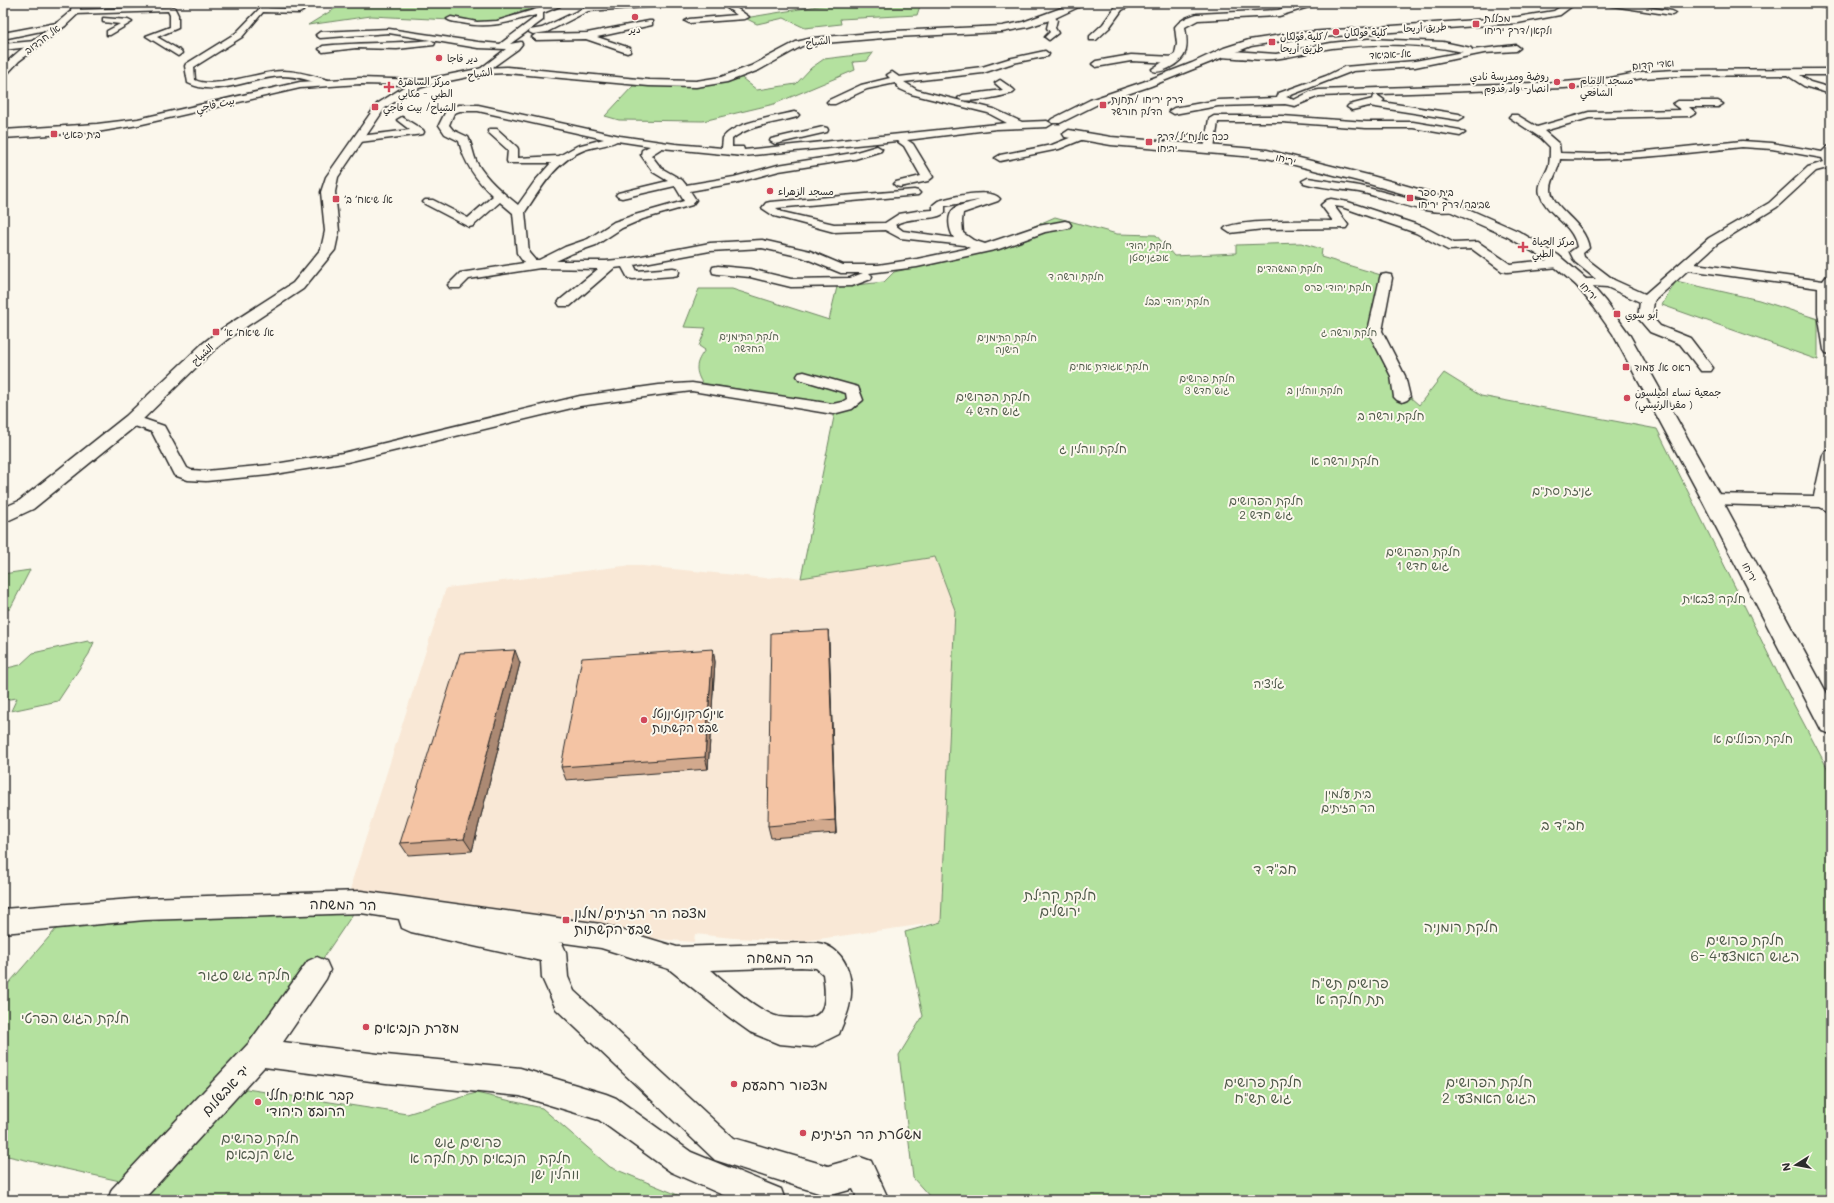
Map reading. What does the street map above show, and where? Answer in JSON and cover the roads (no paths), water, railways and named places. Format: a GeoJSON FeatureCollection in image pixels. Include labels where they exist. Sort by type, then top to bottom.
{"type":"FeatureCollection","features":[{"type":"Feature","properties":{"kind":"street"},"geometry":{"type":"LineString","coordinates":[[270,3],[261,10],[240,35],[189,66],[191,81],[202,85],[214,85],[263,76],[289,74],[325,82]]}},
{"type":"Feature","properties":{"kind":"street"},"geometry":{"type":"LineString","coordinates":[[533,32],[544,30],[586,9],[674,3]]}},
{"type":"Feature","properties":{"kind":"street"},"geometry":{"type":"LineString","coordinates":[[689,20],[745,17],[724,3]]}},
{"type":"Feature","properties":{"kind":"street","name":"الشياح"},"geometry":{"type":"LineString","coordinates":[[3,516],[26,505],[132,420],[207,348],[223,335],[298,286],[328,250],[332,231],[328,192],[332,177],[381,106],[409,88],[427,82],[483,71],[528,71],[649,83],[696,84],[723,80],[754,68],[799,44],[813,41],[1002,29],[1025,25],[1050,17],[1083,3]]}},
{"type":"Feature","properties":{"kind":"street"},"geometry":{"type":"LineString","coordinates":[[1093,38],[1106,26],[1120,8],[1132,3]]}},
{"type":"Feature","properties":{"kind":"street"},"geometry":{"type":"LineString","coordinates":[[1063,129],[1073,118],[1072,114],[1076,110],[1094,102],[1132,80],[1176,60],[1180,56],[1183,47],[1180,27],[1189,19],[1197,17],[1279,12],[1312,3]]}},
{"type":"Feature","properties":{"kind":"street","name":"طريق أريحا"},"geometry":{"type":"LineString","coordinates":[[1094,102],[1147,84],[1240,45],[1265,39],[1518,20],[1557,13],[1572,3]]}},
{"type":"Feature","properties":{"kind":"street"},"geometry":{"type":"LineString","coordinates":[[1557,13],[1574,8],[1581,3]]}},
{"type":"Feature","properties":{"kind":"street"},"geometry":{"type":"LineString","coordinates":[[1606,3],[1672,13],[1661,21]]}},
{"type":"Feature","properties":{"kind":"street"},"geometry":{"type":"LineString","coordinates":[[1815,3],[1831,6]]}},
{"type":"Feature","properties":{"kind":"street"},"geometry":{"type":"LineString","coordinates":[[451,19],[477,24],[497,23],[540,12],[556,6]]}},
{"type":"Feature","properties":{"kind":"street"},"geometry":{"type":"LineString","coordinates":[[75,8],[171,9],[174,15],[174,28],[150,36],[178,53]]}},
{"type":"Feature","properties":{"kind":"street","name":"אל חרדוב"},"geometry":{"type":"LineString","coordinates":[[3,72],[15,59],[63,23],[75,8]]}},
{"type":"Feature","properties":{"kind":"street"},"geometry":{"type":"LineString","coordinates":[[483,71],[567,8]]}},
{"type":"Feature","properties":{"kind":"street"},"geometry":{"type":"LineString","coordinates":[[261,10],[299,11]]}},
{"type":"Feature","properties":{"kind":"street"},"geometry":{"type":"LineString","coordinates":[[502,46],[540,18],[540,12]]}},
{"type":"Feature","properties":{"kind":"street"},"geometry":{"type":"LineString","coordinates":[[1049,37],[1054,33],[1051,28],[1053,20],[1050,17]]}},
{"type":"Feature","properties":{"kind":"street"},"geometry":{"type":"LineString","coordinates":[[94,21],[116,20],[128,22],[110,33]]}},
{"type":"Feature","properties":{"kind":"street"},"geometry":{"type":"LineString","coordinates":[[3,36],[79,21]]}},
{"type":"Feature","properties":{"kind":"street"},"geometry":{"type":"LineString","coordinates":[[526,38],[587,36],[649,23]]}},
{"type":"Feature","properties":{"kind":"street"},"geometry":{"type":"LineString","coordinates":[[320,35],[389,31],[478,45],[515,47]]}},
{"type":"Feature","properties":{"kind":"street"},"geometry":{"type":"LineString","coordinates":[[587,36],[627,50]]}},
{"type":"Feature","properties":{"kind":"street"},"geometry":{"type":"LineString","coordinates":[[323,49],[356,45],[402,46],[441,43],[453,40]]}},
{"type":"Feature","properties":{"kind":"street"},"geometry":{"type":"LineString","coordinates":[[1217,55],[1233,54],[1276,57],[1331,46],[1368,42],[1443,45],[1473,51]]}},
{"type":"Feature","properties":{"kind":"street"},"geometry":{"type":"LineString","coordinates":[[3,48],[35,44]]}},
{"type":"Feature","properties":{"kind":"street"},"geometry":{"type":"LineString","coordinates":[[1240,45],[1242,50],[1251,56]]}},
{"type":"Feature","properties":{"kind":"street","name":"אל-אביאד"},"geometry":{"type":"LineString","coordinates":[[1287,102],[1281,97],[1282,95],[1330,78],[1344,70],[1370,66],[1424,63],[1473,51],[1516,48]]}},
{"type":"Feature","properties":{"kind":"street"},"geometry":{"type":"LineString","coordinates":[[832,102],[864,86],[895,80],[983,70],[1011,61],[1045,54]]}},
{"type":"Feature","properties":{"kind":"street"},"geometry":{"type":"LineString","coordinates":[[1096,64],[1131,58],[1176,60]]}},
{"type":"Feature","properties":{"kind":"street"},"geometry":{"type":"LineString","coordinates":[[889,71],[895,80],[903,87],[914,92],[991,111],[1019,124]]}},
{"type":"Feature","properties":{"kind":"street"},"geometry":{"type":"LineString","coordinates":[[1789,72],[1807,84],[1831,91]]}},
{"type":"Feature","properties":{"kind":"street","name":"ואדי קדום"},"geometry":{"type":"LineString","coordinates":[[1174,111],[1218,103],[1298,103],[1314,94],[1564,86],[1602,82],[1642,75],[1676,73],[1831,72]]}},
{"type":"Feature","properties":{"kind":"street","name":"بيت فاجي"},"geometry":{"type":"LineString","coordinates":[[3,134],[97,128],[138,122],[300,85],[325,82],[427,82]]}},
{"type":"Feature","properties":{"kind":"street"},"geometry":{"type":"LineString","coordinates":[[949,100],[985,96],[1010,91],[1000,83]]}},
{"type":"Feature","properties":{"kind":"street"},"geometry":{"type":"LineString","coordinates":[[1352,107],[1370,104],[1379,100],[1368,92]]}},
{"type":"Feature","properties":{"kind":"street"},"geometry":{"type":"LineString","coordinates":[[1370,104],[1458,117]]}},
{"type":"Feature","properties":{"kind":"street"},"geometry":{"type":"LineString","coordinates":[[1536,130],[1589,115],[1691,113],[1678,104],[1718,104]]}},
{"type":"Feature","properties":{"kind":"street"},"geometry":{"type":"LineString","coordinates":[[1000,158],[1076,141],[1063,129],[1019,124],[903,139],[773,152],[743,153],[661,145],[620,139],[478,108],[459,108],[450,111],[444,125],[449,132],[464,139],[466,150],[472,164],[492,190],[518,212],[523,253],[531,263],[610,265],[710,247],[762,244],[806,254],[841,269],[878,270],[999,245],[1042,229],[1065,225]]}},
{"type":"Feature","properties":{"kind":"street"},"geometry":{"type":"LineString","coordinates":[[763,110],[779,119]]}},
{"type":"Feature","properties":{"kind":"street"},"geometry":{"type":"LineString","coordinates":[[1063,129],[1076,110]]}},
{"type":"Feature","properties":{"kind":"street"},"geometry":{"type":"LineString","coordinates":[[727,151],[727,140],[729,136],[742,130],[794,115]]}},
{"type":"Feature","properties":{"kind":"street"},"geometry":{"type":"LineString","coordinates":[[1514,117],[1545,136],[1555,146],[1556,156],[1554,166],[1544,189],[1548,199],[1571,223],[1583,240],[1583,248],[1576,252],[1580,259],[1608,283],[1647,300]]}},
{"type":"Feature","properties":{"kind":"street"},"geometry":{"type":"LineString","coordinates":[[1209,149],[1214,119],[1282,119],[1366,125],[1414,125],[1460,133]]}},
{"type":"Feature","properties":{"kind":"street"},"geometry":{"type":"LineString","coordinates":[[360,138],[419,132],[402,120]]}},
{"type":"Feature","properties":{"kind":"street","name":"יריחו"},"geometry":{"type":"LineString","coordinates":[[1063,129],[1127,142],[1267,154],[1368,179],[1427,196],[1455,208],[1513,234],[1559,263],[1581,282],[1600,304],[1621,334],[1831,724]]}},
{"type":"Feature","properties":{"kind":"street"},"geometry":{"type":"LineString","coordinates":[[727,151],[823,130]]}},
{"type":"Feature","properties":{"kind":"street"},"geometry":{"type":"LineString","coordinates":[[493,131],[513,149],[512,161],[562,159]]}},
{"type":"Feature","properties":{"kind":"street"},"geometry":{"type":"LineString","coordinates":[[518,212],[552,168],[562,159],[578,150],[596,143],[620,139]]}},
{"type":"Feature","properties":{"kind":"street"},"geometry":{"type":"LineString","coordinates":[[900,184],[924,179],[927,176],[908,144],[903,139]]}},
{"type":"Feature","properties":{"kind":"street"},"geometry":{"type":"LineString","coordinates":[[622,195],[681,185],[735,180],[778,168],[855,156],[903,139]]}},
{"type":"Feature","properties":{"kind":"street"},"geometry":{"type":"LineString","coordinates":[[1556,156],[1592,157],[1637,155],[1742,144],[1772,146],[1830,158]]}},
{"type":"Feature","properties":{"kind":"street"},"geometry":{"type":"LineString","coordinates":[[455,285],[465,276],[519,269],[541,264],[569,250],[592,242],[618,225],[639,217],[688,203],[690,200],[689,197],[681,185],[657,170],[646,156],[646,152],[661,145]]}},
{"type":"Feature","properties":{"kind":"street"},"geometry":{"type":"LineString","coordinates":[[1706,368],[1686,341],[1655,329],[1645,318],[1647,300],[1713,241],[1772,205],[1812,169],[1830,158]]}},
{"type":"Feature","properties":{"kind":"street"},"geometry":{"type":"LineString","coordinates":[[1308,181],[1336,184],[1377,193],[1433,209],[1455,208]]}},
{"type":"Feature","properties":{"kind":"street"},"geometry":{"type":"LineString","coordinates":[[914,193],[810,203],[770,205],[768,208],[778,214],[834,228],[888,226],[900,234],[960,242],[964,241]]}},
{"type":"Feature","properties":{"kind":"street"},"geometry":{"type":"LineString","coordinates":[[429,202],[469,223],[500,196]]}},
{"type":"Feature","properties":{"kind":"street"},"geometry":{"type":"LineString","coordinates":[[888,226],[891,221],[907,217],[936,214],[939,212],[938,208],[942,203],[984,196],[991,197],[994,199],[959,211],[957,214],[955,227],[959,237],[964,241],[983,248]]}},
{"type":"Feature","properties":{"kind":"street"},"geometry":{"type":"LineString","coordinates":[[1230,229],[1263,225],[1342,225],[1327,205],[1331,202],[1344,204],[1420,230],[1452,247],[1474,245],[1507,268],[1559,263]]}},
{"type":"Feature","properties":{"kind":"street"},"geometry":{"type":"LineString","coordinates":[[626,263],[633,275],[673,272]]}},
{"type":"Feature","properties":{"kind":"street"},"geometry":{"type":"LineString","coordinates":[[565,303],[610,265]]}},
{"type":"Feature","properties":{"kind":"street"},"geometry":{"type":"LineString","coordinates":[[1685,266],[1829,283]]}},
{"type":"Feature","properties":{"kind":"street"},"geometry":{"type":"LineString","coordinates":[[718,270],[750,273],[791,283],[852,282],[868,276],[878,270]]}},
{"type":"Feature","properties":{"kind":"street"},"geometry":{"type":"LineString","coordinates":[[1386,278],[1375,331],[1398,376],[1402,397]]}},
{"type":"Feature","properties":{"kind":"street"},"geometry":{"type":"LineString","coordinates":[[1581,282],[1608,283]]}},
{"type":"Feature","properties":{"kind":"street"},"geometry":{"type":"LineString","coordinates":[[1829,283],[1825,288],[1825,313],[1831,350]]}},
{"type":"Feature","properties":{"kind":"street"},"geometry":{"type":"LineString","coordinates":[[132,420],[158,429],[180,471],[188,475],[206,476],[269,470],[344,458],[580,401],[660,390],[692,387],[833,409],[847,406],[855,400],[853,390],[804,376]]}},
{"type":"Feature","properties":{"kind":"street"},"geometry":{"type":"LineString","coordinates":[[1828,504],[1822,495],[1831,455]]}},
{"type":"Feature","properties":{"kind":"street"},"geometry":{"type":"LineString","coordinates":[[1711,499],[1828,504]]}},
{"type":"Feature","properties":{"kind":"street"},"geometry":{"type":"LineString","coordinates":[[361,902],[393,916],[553,952],[555,978],[565,1000],[725,1150],[828,1181],[860,1172],[872,1196],[869,1200]]}},
{"type":"Feature","properties":{"kind":"street","name":"הר המשחה"},"geometry":{"type":"LineString","coordinates":[[3,921],[145,909],[361,902],[601,936],[677,959],[801,955],[821,956],[835,968],[838,988],[836,1008],[829,1024],[812,1033],[779,1030],[760,1022],[738,1008],[677,959]]}},
{"type":"Feature","properties":{"kind":"street","name":"יד אבשלום"},"geometry":{"type":"LineString","coordinates":[[123,1200],[259,1053],[317,970]]}},
{"type":"Feature","properties":{"kind":"street"},"geometry":{"type":"LineString","coordinates":[[259,1053],[386,1069],[520,1082],[606,1108],[681,1162],[770,1200]]}},
{"type":"Feature","properties":{"kind":"place","name":"دير"},"geometry":{"type":"Point","coordinates":[635,17]}},
{"type":"Feature","properties":{"kind":"place","name":"מכללת ולקאן/דרך יריחו"},"geometry":{"type":"Point","coordinates":[1476,24]}},
{"type":"Feature","properties":{"kind":"place","name":"كلية فولكان"},"geometry":{"type":"Point","coordinates":[1336,32]}},
{"type":"Feature","properties":{"kind":"place","name":"كلية ڤولكان/ طريق أريحا"},"geometry":{"type":"Point","coordinates":[1272,42]}},
{"type":"Feature","properties":{"kind":"place","name":"دير فاجا"},"geometry":{"type":"Point","coordinates":[439,58]}},
{"type":"Feature","properties":{"kind":"place","name":"روضة ومدرسة نادي انصار- واد قدوم"},"geometry":{"type":"Point","coordinates":[1557,82]}},
{"type":"Feature","properties":{"kind":"place","name":"مسجد الإمام الشافعي"},"geometry":{"type":"Point","coordinates":[1572,86]}},
{"type":"Feature","properties":{"kind":"place","name":"مركز الساهرة الطبي - مكابي"},"geometry":{"type":"Point","coordinates":[389,87]}},
{"type":"Feature","properties":{"kind":"place","name":"דרך יריחו /תחנת הדלק חורשד"},"geometry":{"type":"Point","coordinates":[1103,105]}},
{"type":"Feature","properties":{"kind":"place","name":"الشياح/ بيت فاجي"},"geometry":{"type":"Point","coordinates":[375,107]}},
{"type":"Feature","properties":{"kind":"place","name":"בית פאגי"},"geometry":{"type":"Point","coordinates":[54,134]}},
{"type":"Feature","properties":{"kind":"place","name":"ככר אלנח׳יל/דרך יריחו"},"geometry":{"type":"Point","coordinates":[1149,142]}},
{"type":"Feature","properties":{"kind":"place","name":"مسجد الزهراء"},"geometry":{"type":"Point","coordinates":[770,191]}},
{"type":"Feature","properties":{"kind":"place","name":"בית ספר שביבה/דרך יריחו"},"geometry":{"type":"Point","coordinates":[1410,198]}},
{"type":"Feature","properties":{"kind":"place","name":"אל שיאח׳ ב׳"},"geometry":{"type":"Point","coordinates":[336,199]}},
{"type":"Feature","properties":{"kind":"place","name":"مركز الحياة الطبي"},"geometry":{"type":"Point","coordinates":[1523,247]}},
{"type":"Feature","properties":{"kind":"place","name":"أبو سوي"},"geometry":{"type":"Point","coordinates":[1617,314]}},
{"type":"Feature","properties":{"kind":"place","name":"אל שיאח׳ א׳"},"geometry":{"type":"Point","coordinates":[216,332]}},
{"type":"Feature","properties":{"kind":"place","name":"ראס אל עמוד"},"geometry":{"type":"Point","coordinates":[1626,367]}},
{"type":"Feature","properties":{"kind":"place","name":"جمعية نساء اميلسون (مقر الرئيسي )"},"geometry":{"type":"Point","coordinates":[1627,398]}},
{"type":"Feature","properties":{"kind":"place","name":"אינטרקונטיננטל שבע הקשתות"},"geometry":{"type":"Point","coordinates":[644,720]}},
{"type":"Feature","properties":{"kind":"place","name":"מצפה הר הזיתים/מלון שבע הקשתות"},"geometry":{"type":"Point","coordinates":[566,920]}},
{"type":"Feature","properties":{"kind":"place","name":"מערת הנביאים"},"geometry":{"type":"Point","coordinates":[366,1027]}},
{"type":"Feature","properties":{"kind":"place","name":"מצפור רחבעם"},"geometry":{"type":"Point","coordinates":[734,1084]}},
{"type":"Feature","properties":{"kind":"place","name":"קבר אחים חללי הרובע היהודי"},"geometry":{"type":"Point","coordinates":[258,1102]}},
{"type":"Feature","properties":{"kind":"place","name":"משטרת הר הזיתים"},"geometry":{"type":"Point","coordinates":[803,1133]}},
{"type":"Feature","properties":{"kind":"park label","name":"חלקת יהודי אפגניסטן"},"geometry":{"type":"Point","coordinates":[1149,250]}},
{"type":"Feature","properties":{"kind":"park label","name":"חלקת המשהדים"},"geometry":{"type":"Point","coordinates":[1290,268]}},
{"type":"Feature","properties":{"kind":"park label","name":"חלקת ורשה ד"},"geometry":{"type":"Point","coordinates":[1076,276]}},
{"type":"Feature","properties":{"kind":"park label","name":"חלקת יהודי פרס"},"geometry":{"type":"Point","coordinates":[1338,287]}},
{"type":"Feature","properties":{"kind":"park label","name":"חלקת יהודי בבל"},"geometry":{"type":"Point","coordinates":[1177,301]}},
{"type":"Feature","properties":{"kind":"park label","name":"חלקת ורשה ג"},"geometry":{"type":"Point","coordinates":[1349,332]}},
{"type":"Feature","properties":{"kind":"park label","name":"חלקת התימנים החדשה"},"geometry":{"type":"Point","coordinates":[749,342]}},
{"type":"Feature","properties":{"kind":"park label","name":"חלקת התימנים הישנה"},"geometry":{"type":"Point","coordinates":[1007,342]}},
{"type":"Feature","properties":{"kind":"park label","name":"חלקת אגודת אחים"},"geometry":{"type":"Point","coordinates":[1109,366]}},
{"type":"Feature","properties":{"kind":"park label","name":"חלקת פרושים גוש חדש 3"},"geometry":{"type":"Point","coordinates":[1207,384]}},
{"type":"Feature","properties":{"kind":"park label","name":"חלקת ווהלין ב"},"geometry":{"type":"Point","coordinates":[1315,390]}},
{"type":"Feature","properties":{"kind":"park label","name":"חלקת הפרושים גוש חדש 4"},"geometry":{"type":"Point","coordinates":[993,403]}},
{"type":"Feature","properties":{"kind":"park label","name":"חלקת ורשה ב"},"geometry":{"type":"Point","coordinates":[1391,415]}},
{"type":"Feature","properties":{"kind":"park label","name":"חלקת ווהלין ג"},"geometry":{"type":"Point","coordinates":[1093,448]}},
{"type":"Feature","properties":{"kind":"park label","name":"חלקת ורשה א"},"geometry":{"type":"Point","coordinates":[1345,460]}},
{"type":"Feature","properties":{"kind":"park label","name":"גניזת סת\"ם"},"geometry":{"type":"Point","coordinates":[1562,490]}},
{"type":"Feature","properties":{"kind":"park label","name":"חלקת הפרושים גוש חדש 2"},"geometry":{"type":"Point","coordinates":[1266,507]}},
{"type":"Feature","properties":{"kind":"park label","name":"חלקת הפרושים גוש חדש 1"},"geometry":{"type":"Point","coordinates":[1423,558]}},
{"type":"Feature","properties":{"kind":"park label","name":"חלקה צבאית"},"geometry":{"type":"Point","coordinates":[1714,598]}},
{"type":"Feature","properties":{"kind":"park label","name":"גליציה"},"geometry":{"type":"Point","coordinates":[1269,683]}},
{"type":"Feature","properties":{"kind":"park label","name":"חלקת הכוללים א"},"geometry":{"type":"Point","coordinates":[1753,738]}},
{"type":"Feature","properties":{"kind":"park label","name":"בית עלמין הר הזיתים"},"geometry":{"type":"Point","coordinates":[1348,800]}},
{"type":"Feature","properties":{"kind":"park label","name":"חב\"ד ב"},"geometry":{"type":"Point","coordinates":[1563,824]}},
{"type":"Feature","properties":{"kind":"park label","name":"חב\"ד ד"},"geometry":{"type":"Point","coordinates":[1275,868]}},
{"type":"Feature","properties":{"kind":"park label","name":"חלקת קהילת ירושלים"},"geometry":{"type":"Point","coordinates":[1060,902]}},
{"type":"Feature","properties":{"kind":"park label","name":"חלקת רומניה"},"geometry":{"type":"Point","coordinates":[1461,926]}},
{"type":"Feature","properties":{"kind":"park label","name":"חלקת פרושים הגוש האמצעי4 -6"},"geometry":{"type":"Point","coordinates":[1745,948]}},
{"type":"Feature","properties":{"kind":"park label","name":"חלקה גוש סגור"},"geometry":{"type":"Point","coordinates":[244,974]}},
{"type":"Feature","properties":{"kind":"park label","name":"פרושים תש\"ח תת חלקה א"},"geometry":{"type":"Point","coordinates":[1350,990]}},
{"type":"Feature","properties":{"kind":"park label","name":"חלקת הגוש הפרטי"},"geometry":{"type":"Point","coordinates":[75,1017]}},
{"type":"Feature","properties":{"kind":"park label","name":"חלקת פרושים גוש תש\"ח"},"geometry":{"type":"Point","coordinates":[1263,1090]}},
{"type":"Feature","properties":{"kind":"park label","name":"חלקת הפרושים הגוש האמצעי 2"},"geometry":{"type":"Point","coordinates":[1489,1090]}},
{"type":"Feature","properties":{"kind":"park label","name":"חלקת פרושים גוש הנבאים"},"geometry":{"type":"Point","coordinates":[260,1146]}},
{"type":"Feature","properties":{"kind":"park label","name":"פרושים גוש הנבאים תת חלקה א"},"geometry":{"type":"Point","coordinates":[468,1150]}},
{"type":"Feature","properties":{"kind":"park label","name":"חלקת ווהלין ישן"},"geometry":{"type":"Point","coordinates":[555,1166]}}]}
